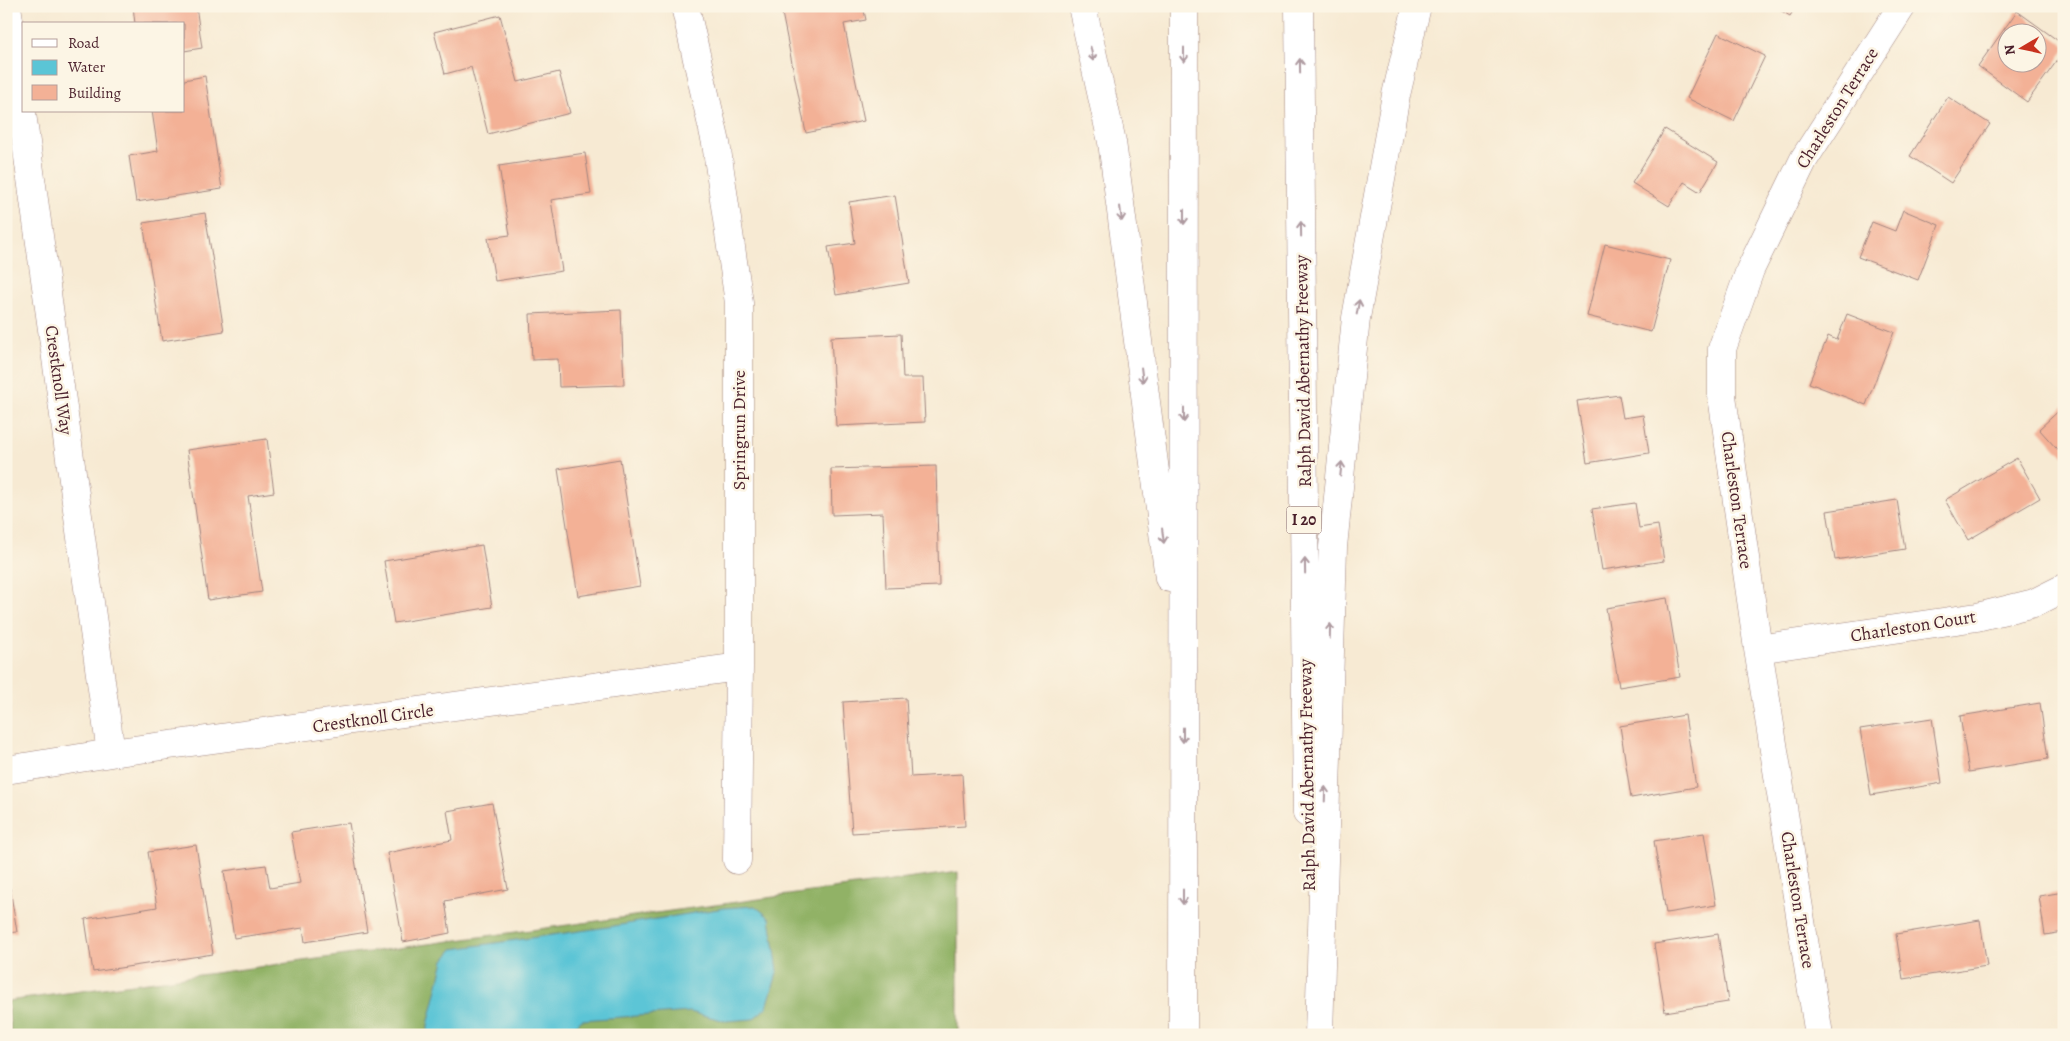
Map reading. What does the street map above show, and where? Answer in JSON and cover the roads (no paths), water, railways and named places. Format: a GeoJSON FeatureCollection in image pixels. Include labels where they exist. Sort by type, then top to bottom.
{"type":"FeatureCollection","features":[{"type":"Feature","properties":{"kind":"main road","name":"Crestknoll Way"},"geometry":{"type":"LineString","coordinates":[[7,6],[111,753]]}},
{"type":"Feature","properties":{"kind":"main road","name":"Springrun Drive"},"geometry":{"type":"LineString","coordinates":[[685,6],[716,143],[739,303],[740,667],[737,860]]}},
{"type":"Feature","properties":{"kind":"main road"},"geometry":{"type":"LineString","coordinates":[[1082,6],[1112,142],[1183,686]]}},
{"type":"Feature","properties":{"kind":"main road"},"geometry":{"type":"LineString","coordinates":[[1183,1035],[1184,6]]}},
{"type":"Feature","properties":{"kind":"main road","name":"Ralph David Abernathy Freeway"},"geometry":{"type":"LineString","coordinates":[[1299,6],[1309,1035]]}},
{"type":"Feature","properties":{"kind":"main road"},"geometry":{"type":"LineString","coordinates":[[1319,1035],[1334,538],[1356,318],[1396,95],[1417,6]]}},
{"type":"Feature","properties":{"kind":"main road","name":"Charleston Terrace"},"geometry":{"type":"LineString","coordinates":[[1819,1035],[1758,648],[1722,396],[1722,349],[1750,270],[1804,159],[1902,6]]}},
{"type":"Feature","properties":{"kind":"main road","name":"Charleston Court"},"geometry":{"type":"LineString","coordinates":[[1758,648],[1977,617],[2034,603],[2064,588]]}},
{"type":"Feature","properties":{"kind":"main road","name":"Crestknoll Circle"},"geometry":{"type":"LineString","coordinates":[[6,770],[111,753],[740,667]]}},
{"type":"Feature","properties":{"kind":"water"},"geometry":{"type":"Polygon","coordinates":[[[755,906],[770,918],[778,970],[767,1007],[753,1019],[726,1021],[690,1012],[582,1020],[564,1035],[428,1035],[428,1025],[444,960],[453,949],[724,908],[755,906]]]}}]}
